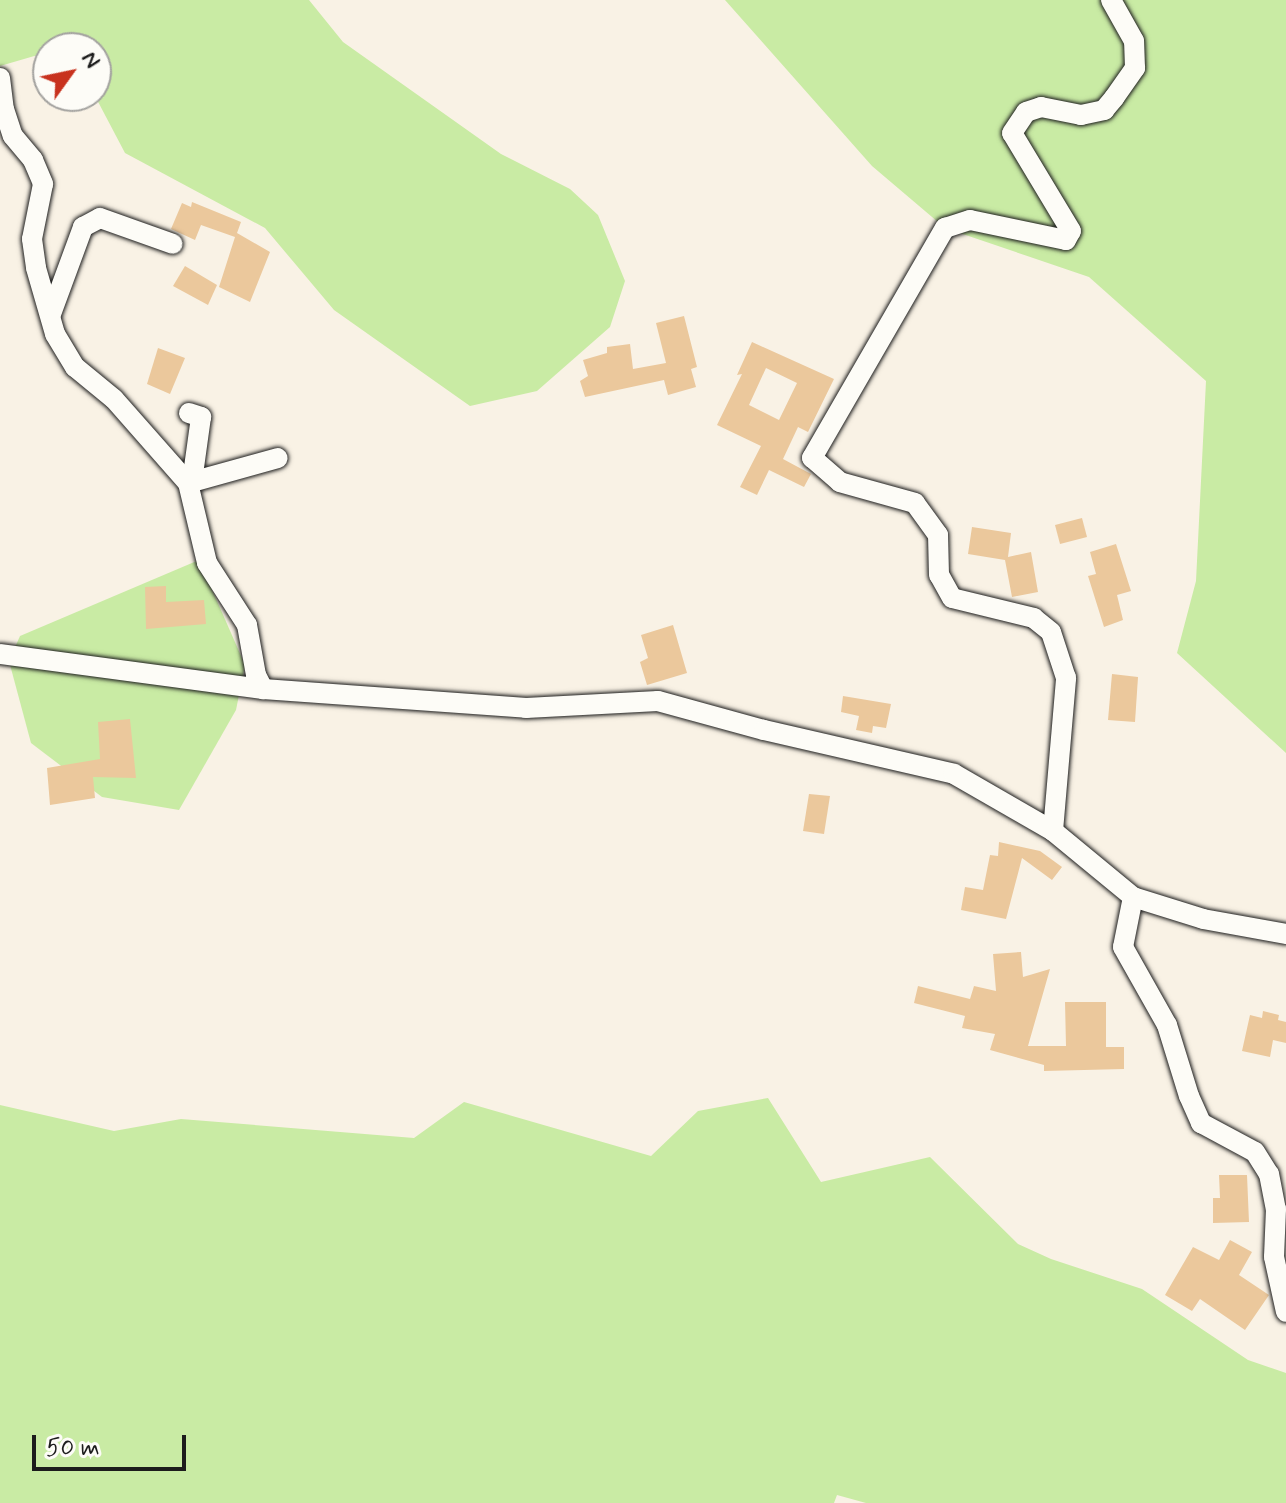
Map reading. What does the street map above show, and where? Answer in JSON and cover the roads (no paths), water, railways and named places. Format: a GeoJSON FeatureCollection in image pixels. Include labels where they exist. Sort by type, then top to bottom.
{"type":"FeatureCollection","features":[{"type":"Feature","properties":{"kind":"street"},"geometry":{"type":"LineString","coordinates":[[1053,831],[1066,678],[1051,632],[1034,618],[952,598],[939,575],[938,535],[915,503],[840,482],[812,458],[945,228],[970,220],[1066,240],[1071,231],[1012,133],[1026,112],[1041,107],[1081,115],[1104,110],[1114,98],[1135,68],[1134,41],[1111,0]]}},
{"type":"Feature","properties":{"kind":"street"},"geometry":{"type":"LineString","coordinates":[[0,78],[4,109],[13,136],[33,160],[43,184],[32,239],[36,268],[55,334],[75,367],[114,399],[190,483]]}},
{"type":"Feature","properties":{"kind":"street"},"geometry":{"type":"LineString","coordinates":[[51,314],[83,227],[100,218],[173,244]]}},
{"type":"Feature","properties":{"kind":"street"},"geometry":{"type":"LineString","coordinates":[[189,413],[201,417],[190,483],[207,563],[247,625],[256,675],[263,689]]}},
{"type":"Feature","properties":{"kind":"street"},"geometry":{"type":"LineString","coordinates":[[190,483],[278,458]]}},
{"type":"Feature","properties":{"kind":"street"},"geometry":{"type":"LineString","coordinates":[[0,654],[263,689],[526,708],[658,701],[764,730],[954,774],[1053,831],[1133,897],[1203,919],[1286,934]]}},
{"type":"Feature","properties":{"kind":"street"},"geometry":{"type":"LineString","coordinates":[[1133,897],[1123,947],[1167,1025],[1189,1096],[1201,1123],[1255,1152],[1269,1174],[1276,1209],[1274,1257],[1286,1312]]}}]}
